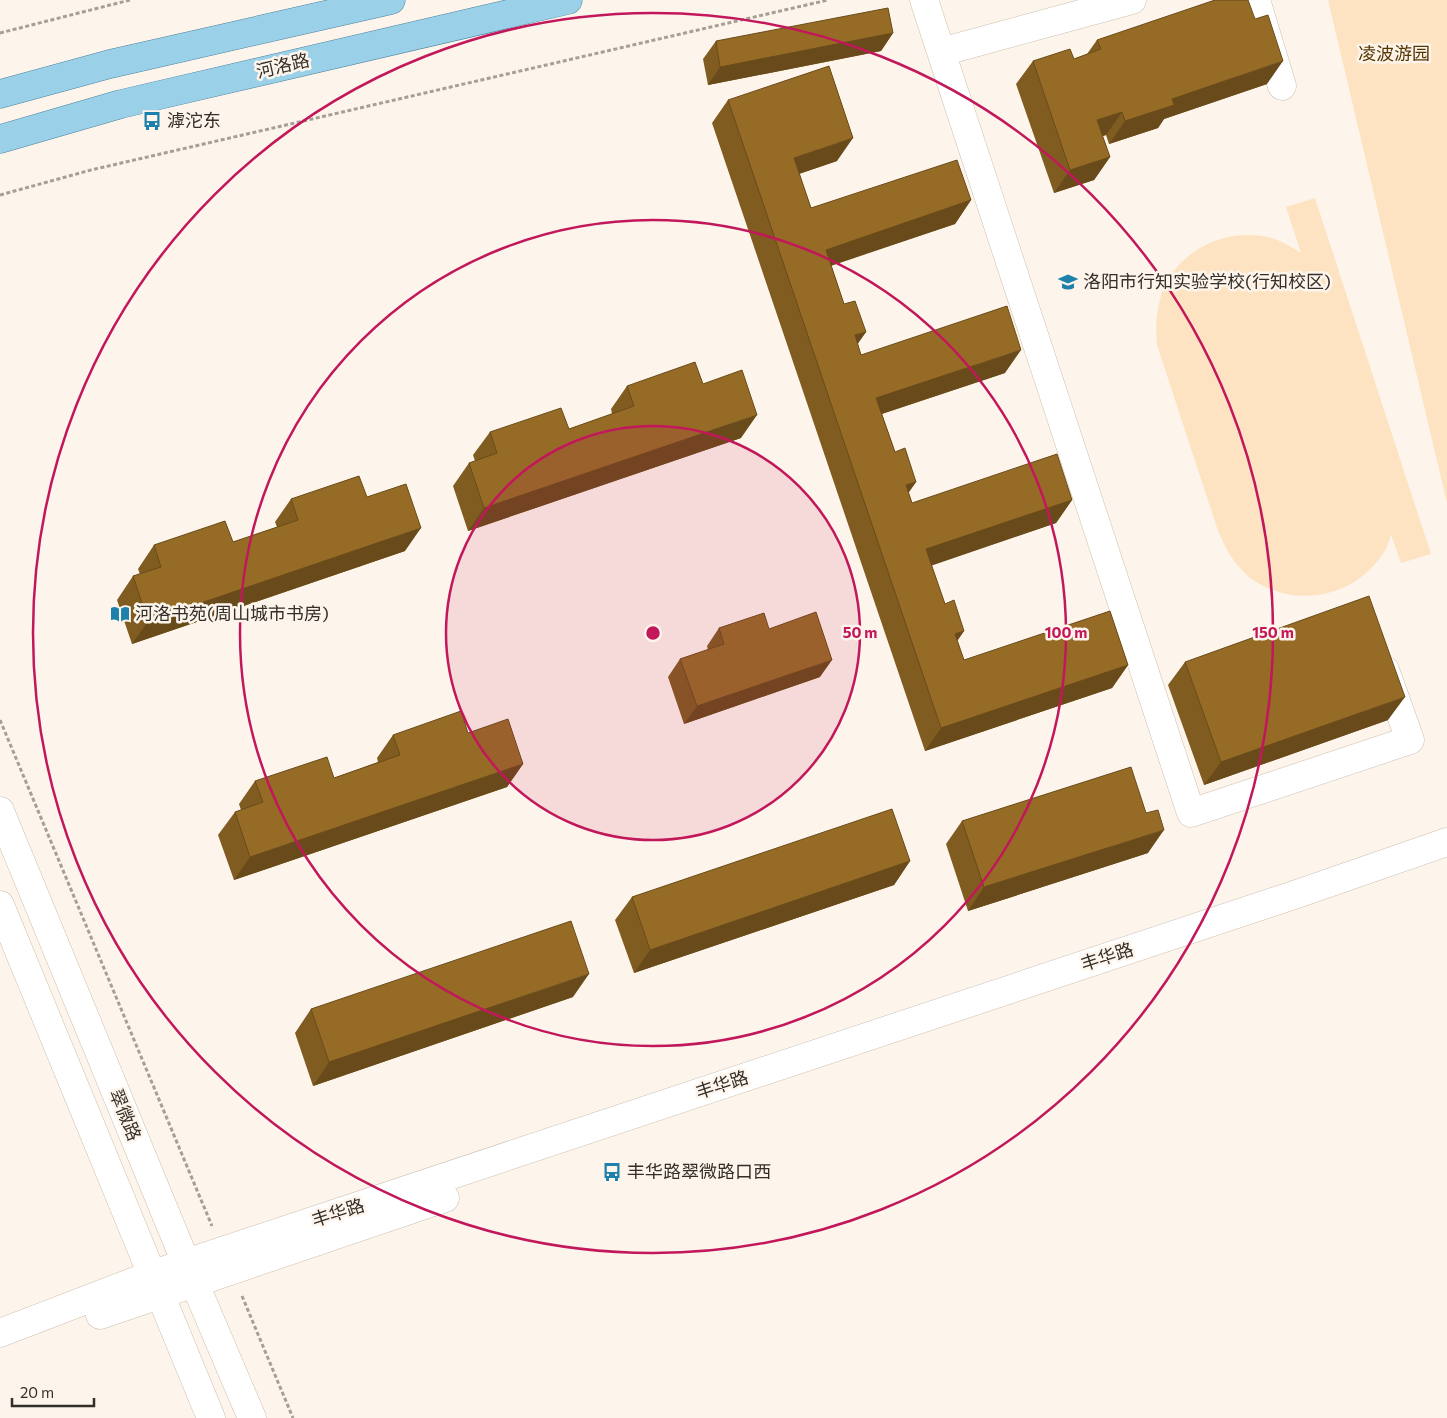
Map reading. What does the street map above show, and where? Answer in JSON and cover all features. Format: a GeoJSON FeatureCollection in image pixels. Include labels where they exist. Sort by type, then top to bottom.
{"type":"FeatureCollection","features":[{"type":"Feature","properties":{"kind":"main road"},"geometry":{"type":"LineString","coordinates":[[0,94],[110,64],[391,0]]}},
{"type":"Feature","properties":{"kind":"main road","name":"河洛路"},"geometry":{"type":"LineString","coordinates":[[0,139],[121,104],[568,0]]}},
{"type":"Feature","properties":{"kind":"street"},"geometry":{"type":"LineString","coordinates":[[924,0],[1191,813],[1410,740],[1378,650]]}},
{"type":"Feature","properties":{"kind":"street"},"geometry":{"type":"LineString","coordinates":[[941,52],[1132,0]]}},
{"type":"Feature","properties":{"kind":"street"},"geometry":{"type":"LineString","coordinates":[[1256,0],[1282,86]]}},
{"type":"Feature","properties":{"kind":"street","name":"翠微路"},"geometry":{"type":"LineString","coordinates":[[0,811],[190,1273],[252,1418]]}},
{"type":"Feature","properties":{"kind":"street","name":"丰华路"},"geometry":{"type":"LineString","coordinates":[[0,1334],[190,1273],[1447,842]]}},
{"type":"Feature","properties":{"kind":"street","name":"丰华路"},"geometry":{"type":"LineString","coordinates":[[227,1260],[1447,862]]}},
{"type":"Feature","properties":{"kind":"street","name":"翠微路"},"geometry":{"type":"LineString","coordinates":[[0,905],[211,1418]]}},
{"type":"Feature","properties":{"kind":"street","name":"丰华路"},"geometry":{"type":"LineString","coordinates":[[0,1352],[155,1284]]}},
{"type":"Feature","properties":{"kind":"path"},"geometry":{"type":"LineString","coordinates":[[0,33],[130,0]]}},
{"type":"Feature","properties":{"kind":"path"},"geometry":{"type":"LineString","coordinates":[[0,195],[91,170],[828,0]]}},
{"type":"Feature","properties":{"kind":"path"},"geometry":{"type":"LineString","coordinates":[[0,720],[293,1418]]}},
{"type":"Feature","properties":{"kind":"green space","name":"凌波游园"},"geometry":{"type":"Polygon","coordinates":[[[1328,0],[1447,0],[1447,503],[1328,0]]]}},
{"type":"Feature","properties":{"kind":"green space"},"geometry":{"type":"Polygon","coordinates":[[[1315,198],[1431,554],[1401,563],[1391,535],[1384,552],[1372,567],[1358,579],[1342,588],[1324,594],[1306,596],[1270,589],[1253,580],[1228,552],[1218,531],[1157,345],[1156,323],[1162,291],[1172,273],[1193,252],[1206,245],[1219,239],[1233,236],[1263,236],[1278,240],[1301,253],[1286,207],[1315,198]]]}},
{"type":"Feature","properties":{"kind":"building"},"geometry":{"type":"Polygon","coordinates":[[[1215,0],[1248,0],[1255,19],[1268,15],[1283,61],[1172,99],[1174,105],[1125,121],[1122,112],[1097,120],[1110,157],[1070,170],[1033,61],[1070,49],[1074,59],[1101,49],[1097,40],[1215,0]]]}},
{"type":"Feature","properties":{"kind":"building"},"geometry":{"type":"Polygon","coordinates":[[[888,8],[893,33],[720,67],[716,41],[888,8]]]}},
{"type":"Feature","properties":{"kind":"building"},"geometry":{"type":"Polygon","coordinates":[[[829,66],[853,138],[794,158],[811,208],[957,160],[971,200],[826,250],[844,304],[855,301],[866,332],[855,335],[861,355],[1007,306],[1021,350],[876,398],[895,452],[905,448],[916,482],[906,485],[912,503],[1057,454],[1072,500],[926,549],[945,604],[954,600],[964,631],[955,634],[964,660],[1110,611],[1128,665],[941,728],[728,100],[829,66]]]}},
{"type":"Feature","properties":{"kind":"building"},"geometry":{"type":"Polygon","coordinates":[[[695,362],[703,384],[742,370],[757,415],[484,508],[469,463],[497,453],[490,432],[561,408],[569,429],[634,406],[627,386],[695,362]]]}},
{"type":"Feature","properties":{"kind":"building"},"geometry":{"type":"Polygon","coordinates":[[[359,476],[367,497],[406,484],[421,528],[148,621],[133,576],[161,567],[154,545],[225,521],[233,542],[298,520],[291,499],[359,476]]]}},
{"type":"Feature","properties":{"kind":"building"},"geometry":{"type":"Polygon","coordinates":[[[1369,596],[1405,697],[1221,762],[1185,662],[1369,596]]]}},
{"type":"Feature","properties":{"kind":"building"},"geometry":{"type":"Polygon","coordinates":[[[816,612],[832,660],[697,706],[680,659],[724,644],[719,628],[764,613],[769,629],[816,612]]]}},
{"type":"Feature","properties":{"kind":"building"},"geometry":{"type":"Polygon","coordinates":[[[461,711],[468,733],[508,719],[523,764],[250,857],[235,812],[263,802],[255,781],[327,757],[334,778],[400,755],[393,735],[461,711]]]}},
{"type":"Feature","properties":{"kind":"building"},"geometry":{"type":"Polygon","coordinates":[[[1131,767],[1146,813],[1158,810],[1164,830],[984,887],[962,821],[1131,767]]]}},
{"type":"Feature","properties":{"kind":"building"},"geometry":{"type":"Polygon","coordinates":[[[892,809],[910,861],[650,950],[632,897],[892,809]]]}},
{"type":"Feature","properties":{"kind":"building"},"geometry":{"type":"Polygon","coordinates":[[[571,921],[589,974],[329,1062],[311,1009],[571,921]]]}},
{"type":"Feature","properties":{"kind":"place","name":"滹沱东"},"geometry":{"type":"Point","coordinates":[152,121]}},
{"type":"Feature","properties":{"kind":"place","name":"洛阳市行知实验学校(行知校区)"},"geometry":{"type":"Point","coordinates":[1068,282]}},
{"type":"Feature","properties":{"kind":"place","name":"河洛书苑(周山城市书房)"},"geometry":{"type":"Point","coordinates":[120,614]}},
{"type":"Feature","properties":{"kind":"place","name":"丰华路翠微路口西"},"geometry":{"type":"Point","coordinates":[612,1172]}}]}
